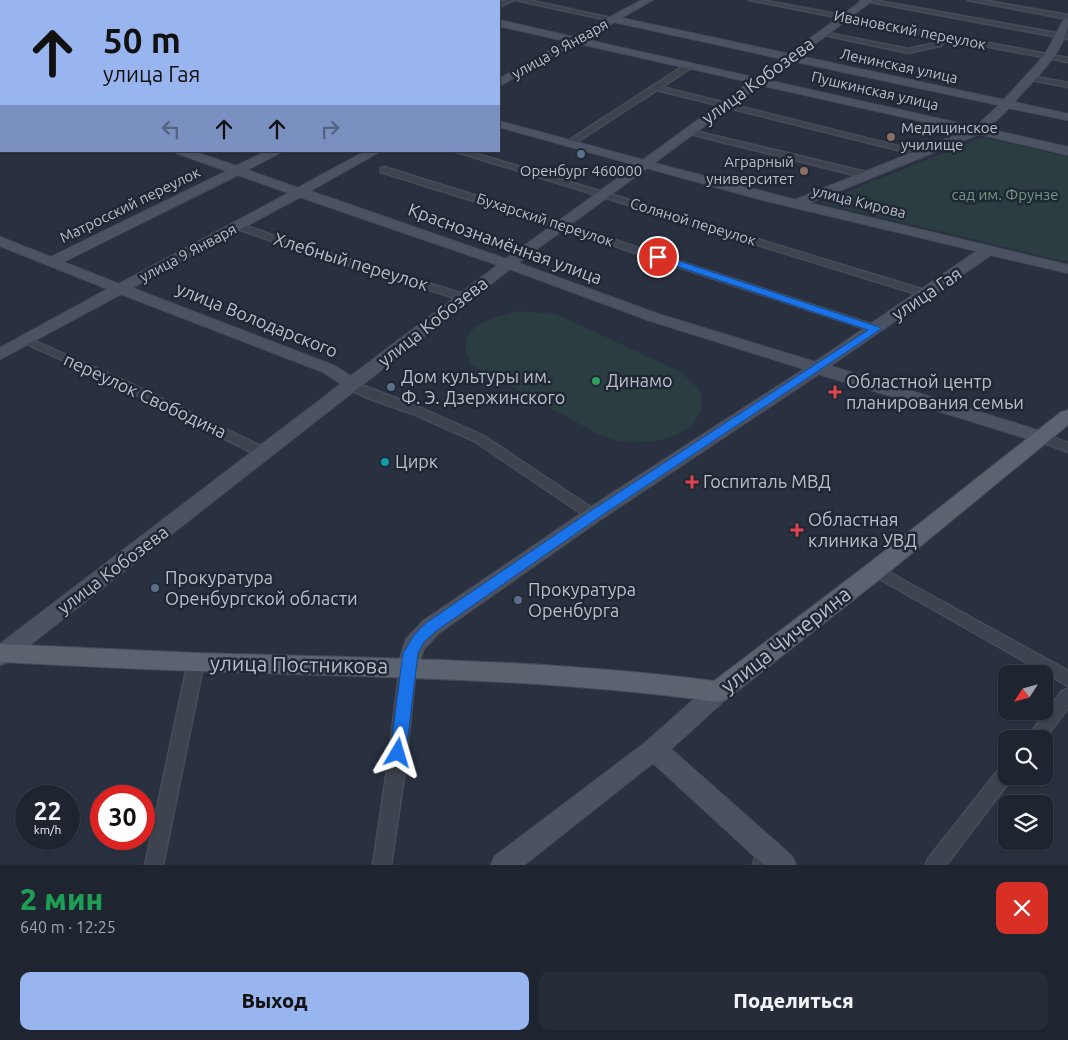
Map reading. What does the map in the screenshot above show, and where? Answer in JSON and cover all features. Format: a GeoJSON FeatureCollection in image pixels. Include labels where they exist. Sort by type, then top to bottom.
{"type":"FeatureCollection","features":[{"type":"Feature","properties":{"kind":"main road","name":"улица 9 Января"},"geometry":{"type":"LineString","coordinates":[[500,82],[645,0]]}},
{"type":"Feature","properties":{"kind":"main road","name":"улица Кобозева"},"geometry":{"type":"LineString","coordinates":[[1,654],[264,453],[463,297],[845,18],[866,0]]}},
{"type":"Feature","properties":{"kind":"main road","name":"Ленинская улица"},"geometry":{"type":"LineString","coordinates":[[612,20],[1068,117]]}},
{"type":"Feature","properties":{"kind":"main road"},"geometry":{"type":"LineString","coordinates":[[796,204],[979,130],[992,120],[1049,56],[1064,36],[1068,21]]}},
{"type":"Feature","properties":{"kind":"main road","name":"Пушкинская улица"},"geometry":{"type":"LineString","coordinates":[[500,23],[1068,151]]}},
{"type":"Feature","properties":{"kind":"main road","name":"улица Кирова"},"geometry":{"type":"LineString","coordinates":[[500,124],[796,204],[1068,269]]}},
{"type":"Feature","properties":{"kind":"main road","name":"Краснознамённая улица"},"geometry":{"type":"LineString","coordinates":[[183,152],[508,264],[653,317],[1041,437]]}},
{"type":"Feature","properties":{"kind":"main road","name":"Матросский переулок"},"geometry":{"type":"LineString","coordinates":[[51,262],[240,171],[275,152]]}},
{"type":"Feature","properties":{"kind":"main road","name":"улица 9 Января"},"geometry":{"type":"LineString","coordinates":[[0,354],[373,152]]}},
{"type":"Feature","properties":{"kind":"main road","name":"улица Володарского"},"geometry":{"type":"LineString","coordinates":[[0,241],[328,369],[340,375],[351,385]]}},
{"type":"Feature","properties":{"kind":"main road","name":"улица Гая"},"geometry":{"type":"LineString","coordinates":[[408,667],[414,645],[431,627],[593,515],[876,329],[988,250]]}},
{"type":"Feature","properties":{"kind":"main road","name":"улица Чичерина"},"geometry":{"type":"LineString","coordinates":[[504,865],[654,749],[718,692],[876,570],[1068,416]]}},
{"type":"Feature","properties":{"kind":"main road","name":"улица Постникова"},"geometry":{"type":"LineString","coordinates":[[1,654],[196,662],[408,667],[652,683],[718,692]]}},
{"type":"Feature","properties":{"kind":"main road"},"geometry":{"type":"LineString","coordinates":[[654,749],[767,862]]}},
{"type":"Feature","properties":{"kind":"street","name":"Ленинская улица"},"geometry":{"type":"LineString","coordinates":[[518,0],[612,20]]}},
{"type":"Feature","properties":{"kind":"street","name":"Ивановский переулок"},"geometry":{"type":"LineString","coordinates":[[752,0],[1068,60]]}},
{"type":"Feature","properties":{"kind":"street"},"geometry":{"type":"LineString","coordinates":[[866,0],[1064,36]]}},
{"type":"Feature","properties":{"kind":"street"},"geometry":{"type":"LineString","coordinates":[[971,0],[1068,17]]}},
{"type":"Feature","properties":{"kind":"street"},"geometry":{"type":"LineString","coordinates":[[823,34],[908,51],[938,45],[947,37]]}},
{"type":"Feature","properties":{"kind":"street"},"geometry":{"type":"LineString","coordinates":[[569,143],[691,66]]}},
{"type":"Feature","properties":{"kind":"street"},"geometry":{"type":"LineString","coordinates":[[1030,77],[1068,85]]}},
{"type":"Feature","properties":{"kind":"street"},"geometry":{"type":"LineString","coordinates":[[657,88],[922,153]]}},
{"type":"Feature","properties":{"kind":"street"},"geometry":{"type":"LineString","coordinates":[[690,131],[866,175]]}},
{"type":"Feature","properties":{"kind":"street","name":"Соляной переулок"},"geometry":{"type":"LineString","coordinates":[[461,152],[927,294]]}},
{"type":"Feature","properties":{"kind":"street","name":"Бухарский переулок"},"geometry":{"type":"LineString","coordinates":[[384,170],[560,225],[876,329]]}},
{"type":"Feature","properties":{"kind":"street","name":"Хлебный переулок"},"geometry":{"type":"LineString","coordinates":[[238,226],[289,244],[463,297]]}},
{"type":"Feature","properties":{"kind":"street","name":"переулок Свободина"},"geometry":{"type":"LineString","coordinates":[[26,340],[121,383],[264,453]]}},
{"type":"Feature","properties":{"kind":"street","name":"улица Володарского"},"geometry":{"type":"LineString","coordinates":[[351,385],[480,439],[593,515]]}},
{"type":"Feature","properties":{"kind":"street"},"geometry":{"type":"LineString","coordinates":[[1041,437],[1068,448]]}},
{"type":"Feature","properties":{"kind":"street"},"geometry":{"type":"LineString","coordinates":[[876,570],[1068,679]]}},
{"type":"Feature","properties":{"kind":"street"},"geometry":{"type":"LineString","coordinates":[[154,865],[196,662]]}},
{"type":"Feature","properties":{"kind":"street"},"geometry":{"type":"LineString","coordinates":[[382,865],[396,770],[408,667]]}},
{"type":"Feature","properties":{"kind":"street"},"geometry":{"type":"LineString","coordinates":[[1041,730],[1068,696]]}},
{"type":"Feature","properties":{"kind":"street"},"geometry":{"type":"LineString","coordinates":[[935,865],[998,783]]}},
{"type":"Feature","properties":{"kind":"green space","name":"сад им. Фрунзе"},"geometry":{"type":"Polygon","coordinates":[[[983,137],[1068,157],[1068,262],[820,203],[983,137]]]}},
{"type":"Feature","properties":{"kind":"green space","name":"Динамо"},"geometry":{"type":"Polygon","coordinates":[[[518,311],[556,314],[681,372],[700,391],[701,410],[687,428],[666,438],[643,442],[617,440],[598,434],[472,365],[466,351],[466,342],[469,334],[483,323],[518,311]]]}},
{"type":"Feature","properties":{"kind":"place","name":"Медицинское училище"},"geometry":{"type":"Point","coordinates":[891,137]}},
{"type":"Feature","properties":{"kind":"place","name":"Оренбург 460000"},"geometry":{"type":"Point","coordinates":[581,154]}},
{"type":"Feature","properties":{"kind":"place","name":"Аграрный университет"},"geometry":{"type":"Point","coordinates":[804,171]}},
{"type":"Feature","properties":{"kind":"place","name":"Динамо"},"geometry":{"type":"Point","coordinates":[596,381]}},
{"type":"Feature","properties":{"kind":"place","name":"Дом культуры им. Ф. Э. Дзержинского"},"geometry":{"type":"Point","coordinates":[391,387]}},
{"type":"Feature","properties":{"kind":"place","name":"Областной центр планирования семьи"},"geometry":{"type":"Point","coordinates":[835,392]}},
{"type":"Feature","properties":{"kind":"place","name":"Цирк"},"geometry":{"type":"Point","coordinates":[385,462]}},
{"type":"Feature","properties":{"kind":"place","name":"Госпиталь МВД"},"geometry":{"type":"Point","coordinates":[692,482]}},
{"type":"Feature","properties":{"kind":"place","name":"Областная клиника УВД"},"geometry":{"type":"Point","coordinates":[797,530]}},
{"type":"Feature","properties":{"kind":"place","name":"Прокуратура Оренбургской области"},"geometry":{"type":"Point","coordinates":[155,588]}},
{"type":"Feature","properties":{"kind":"place","name":"Прокуратура Оренбурга"},"geometry":{"type":"Point","coordinates":[518,600]}},
{"type":"Feature","properties":{"kind":"route"},"geometry":{"type":"LineString","coordinates":[[398,753],[411,653],[414,645],[431,627],[593,515],[876,329],[658,257]]}}]}
